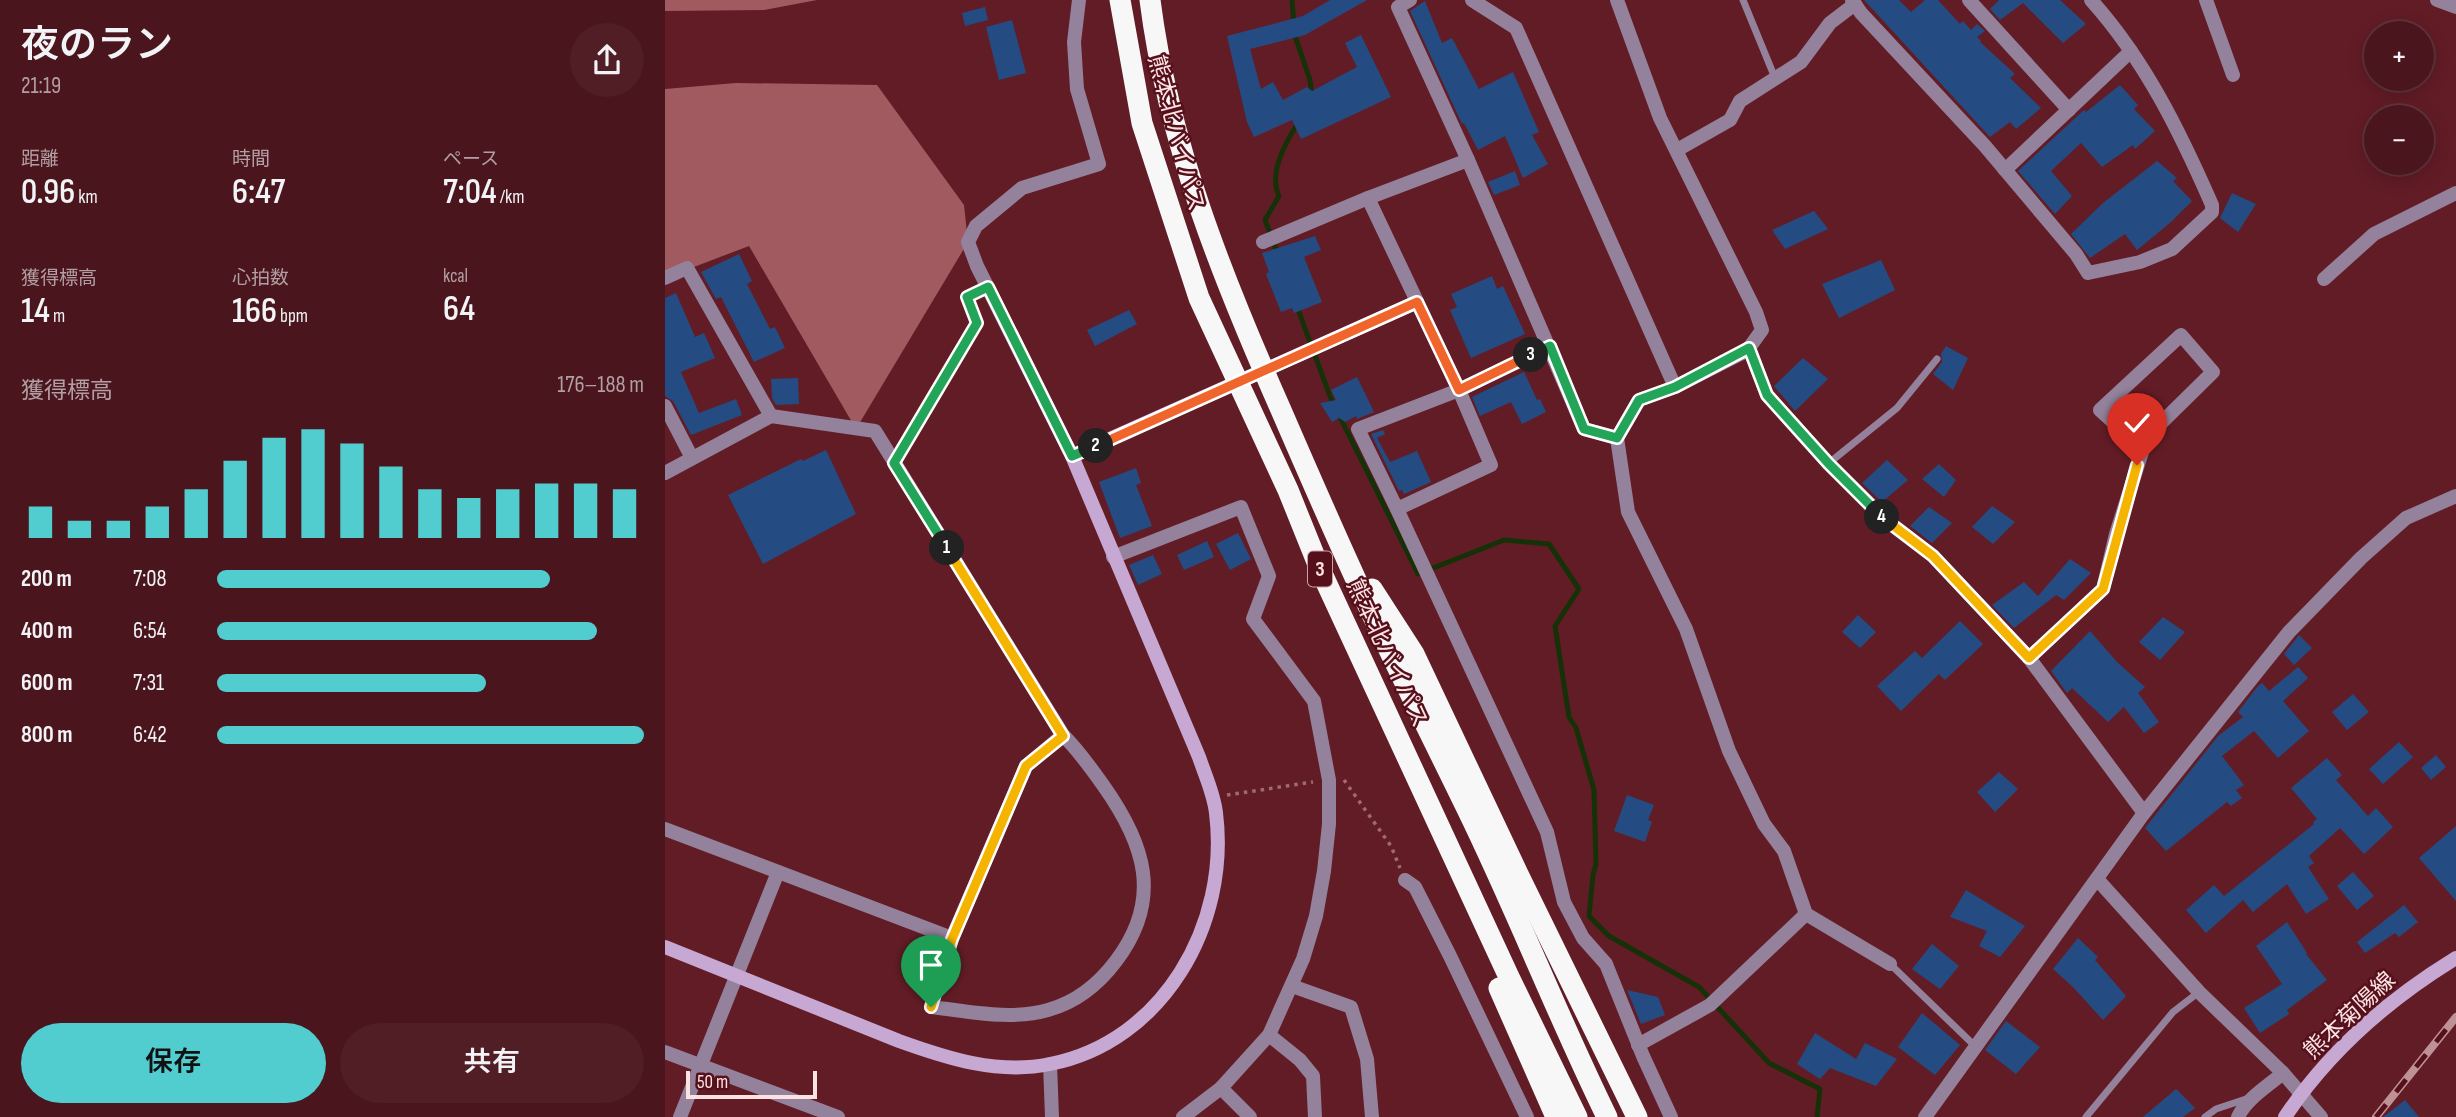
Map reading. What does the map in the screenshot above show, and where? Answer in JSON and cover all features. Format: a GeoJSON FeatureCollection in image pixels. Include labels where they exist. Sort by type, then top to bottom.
{"type":"FeatureCollection","features":[{"type":"Feature","properties":{"kind":"highway","name":"熊本北バイパス"},"geometry":{"type":"LineString","coordinates":[[1119,0],[1146,135],[1199,298],[1288,490],[1319,567],[1509,977],[1577,1117]]}},
{"type":"Feature","properties":{"kind":"highway","name":"熊本北バイパス"},"geometry":{"type":"LineString","coordinates":[[1150,0],[1155,46],[1191,179],[1217,261],[1263,371],[1370,609],[1482,839],[1607,1117]]}},
{"type":"Feature","properties":{"kind":"highway"},"geometry":{"type":"LineString","coordinates":[[1337,534],[1414,654],[1637,1117]]}},
{"type":"Feature","properties":{"kind":"highway"},"geometry":{"type":"LineString","coordinates":[[1449,846],[1470,921],[1556,1117]]}},
{"type":"Feature","properties":{"kind":"street"},"geometry":{"type":"LineString","coordinates":[[665,947],[941,1055],[986,1066],[1050,1064],[1101,1047],[1128,1031],[1157,1004],[1180,974],[1195,947],[1210,897],[1217,841],[1213,797],[1199,757],[1072,456],[968,242],[976,226],[1022,188],[1099,164],[1077,89],[1074,42],[1079,0]]}},
{"type":"Feature","properties":{"kind":"street"},"geometry":{"type":"LineString","coordinates":[[1410,0],[1398,7],[1550,346],[1584,429],[1617,438]]}},
{"type":"Feature","properties":{"kind":"street"},"geometry":{"type":"LineString","coordinates":[[1472,0],[1516,29],[1675,387]]}},
{"type":"Feature","properties":{"kind":"street"},"geometry":{"type":"LineString","coordinates":[[1617,0],[1660,118],[1756,312],[1762,330],[1749,348],[1675,387],[1639,400],[1617,438],[1628,512],[1686,629],[1729,751],[1764,824],[1784,851],[1807,914],[1890,964]]}},
{"type":"Feature","properties":{"kind":"street"},"geometry":{"type":"LineString","coordinates":[[1969,0],[2069,110]]}},
{"type":"Feature","properties":{"kind":"street"},"geometry":{"type":"LineString","coordinates":[[1677,150],[1730,120],[1740,101],[1801,62],[1830,23],[1854,2],[2005,170],[2076,254],[2088,273],[2140,262],[2172,249],[2212,212],[2211,205],[2190,154],[2155,87],[2113,24],[2091,0]]}},
{"type":"Feature","properties":{"kind":"street"},"geometry":{"type":"LineString","coordinates":[[2206,0],[2232,75]]}},
{"type":"Feature","properties":{"kind":"street"},"geometry":{"type":"LineString","coordinates":[[2437,0],[2456,7]]}},
{"type":"Feature","properties":{"kind":"street"},"geometry":{"type":"LineString","coordinates":[[2005,170],[2131,51]]}},
{"type":"Feature","properties":{"kind":"street"},"geometry":{"type":"LineString","coordinates":[[1263,242],[1468,160]]}},
{"type":"Feature","properties":{"kind":"street"},"geometry":{"type":"LineString","coordinates":[[2324,279],[2374,234],[2456,193]]}},
{"type":"Feature","properties":{"kind":"street"},"geometry":{"type":"LineString","coordinates":[[1368,198],[1459,390],[1491,465],[1398,509]]}},
{"type":"Feature","properties":{"kind":"street"},"geometry":{"type":"LineString","coordinates":[[665,278],[687,268],[771,416]]}},
{"type":"Feature","properties":{"kind":"street"},"geometry":{"type":"LineString","coordinates":[[1072,456],[1417,302]]}},
{"type":"Feature","properties":{"kind":"street"},"geometry":{"type":"LineString","coordinates":[[2029,658],[2103,589],[2116,534],[2143,449],[2156,428],[2213,372],[2181,335],[2100,410],[2143,449]]}},
{"type":"Feature","properties":{"kind":"street"},"geometry":{"type":"LineString","coordinates":[[1550,346],[1459,390],[1358,429],[1398,509],[1547,832],[1564,902],[1583,938],[1606,964],[1638,1045],[1671,1117]]}},
{"type":"Feature","properties":{"kind":"street"},"geometry":{"type":"LineString","coordinates":[[1749,348],[1767,395],[1829,464],[1888,522],[1933,556],[2029,658],[2144,813]]}},
{"type":"Feature","properties":{"kind":"street"},"geometry":{"type":"LineString","coordinates":[[665,406],[692,458]]}},
{"type":"Feature","properties":{"kind":"street"},"geometry":{"type":"LineString","coordinates":[[665,473],[771,416],[874,432],[1063,736],[1081,753],[1119,807],[1139,848],[1144,866],[1144,898],[1132,934],[1107,973],[1085,993],[1046,1011],[1012,1015],[931,1007],[952,939],[1026,766],[1063,736]]}},
{"type":"Feature","properties":{"kind":"street"},"geometry":{"type":"LineString","coordinates":[[1926,1117],[2144,813],[2289,632],[2361,558],[2406,518],[2456,496]]}},
{"type":"Feature","properties":{"kind":"street"},"geometry":{"type":"LineString","coordinates":[[1113,557],[1241,507],[1269,576],[1253,619],[1314,701],[1329,780],[1327,848],[1320,897],[1312,930],[1292,986],[1269,1035],[1221,1088],[1183,1117]]}},
{"type":"Feature","properties":{"kind":"street"},"geometry":{"type":"LineString","coordinates":[[665,829],[952,939]]}},
{"type":"Feature","properties":{"kind":"street"},"geometry":{"type":"LineString","coordinates":[[680,1117],[778,872]]}},
{"type":"Feature","properties":{"kind":"street"},"geometry":{"type":"LineString","coordinates":[[2097,879],[2199,992],[2283,1073],[2321,1117]]}},
{"type":"Feature","properties":{"kind":"street"},"geometry":{"type":"LineString","coordinates":[[1405,880],[1415,887],[1527,1117]]}},
{"type":"Feature","properties":{"kind":"street"},"geometry":{"type":"LineString","coordinates":[[1638,1045],[1710,1005],[1807,914]]}},
{"type":"Feature","properties":{"kind":"street","name":"熊本菊陽線"},"geometry":{"type":"LineString","coordinates":[[2285,1117],[2325,1066],[2379,1011],[2417,982],[2456,958]]}},
{"type":"Feature","properties":{"kind":"street"},"geometry":{"type":"LineString","coordinates":[[1292,986],[1351,1007],[1367,1059],[1372,1117]]}},
{"type":"Feature","properties":{"kind":"street"},"geometry":{"type":"LineString","coordinates":[[1269,1035],[1300,1060],[1313,1076],[1315,1117]]}},
{"type":"Feature","properties":{"kind":"street"},"geometry":{"type":"LineString","coordinates":[[665,1052],[838,1117]]}},
{"type":"Feature","properties":{"kind":"street"},"geometry":{"type":"LineString","coordinates":[[1050,1064],[1052,1117]]}},
{"type":"Feature","properties":{"kind":"street"},"geometry":{"type":"LineString","coordinates":[[2238,1117],[2257,1095],[2283,1073]]}},
{"type":"Feature","properties":{"kind":"street"},"geometry":{"type":"LineString","coordinates":[[1221,1088],[1250,1117]]}},
{"type":"Feature","properties":{"kind":"lane"},"geometry":{"type":"LineString","coordinates":[[1743,0],[1775,78]]}},
{"type":"Feature","properties":{"kind":"lane"},"geometry":{"type":"LineString","coordinates":[[1829,464],[1898,408],[1937,359]]}},
{"type":"Feature","properties":{"kind":"lane"},"geometry":{"type":"LineString","coordinates":[[1890,964],[1976,1046]]}},
{"type":"Feature","properties":{"kind":"lane"},"geometry":{"type":"LineString","coordinates":[[2086,1117],[2173,1012],[2199,992]]}},
{"type":"Feature","properties":{"kind":"lane"},"geometry":{"type":"LineString","coordinates":[[2206,1117],[2217,1109],[2257,1095]]}},
{"type":"Feature","properties":{"kind":"path"},"geometry":{"type":"LineString","coordinates":[[894,463],[977,323],[967,297],[988,287]]}},
{"type":"Feature","properties":{"kind":"path"},"geometry":{"type":"LineString","coordinates":[[1213,797],[1344,779],[1391,846],[1405,880]]}},
{"type":"Feature","properties":{"kind":"shaded area"},"geometry":{"type":"Polygon","coordinates":[[[665,0],[817,0],[764,10],[665,11],[665,0]]]}},
{"type":"Feature","properties":{"kind":"shaded area"},"geometry":{"type":"Polygon","coordinates":[[[736,83],[877,85],[964,205],[968,242],[856,429],[749,246],[665,278],[665,89],[736,83]]]}},
{"type":"Feature","properties":{"kind":"building"},"geometry":{"type":"Polygon","coordinates":[[[1330,0],[1367,0],[1305,35],[1250,49],[1261,89],[1273,82],[1283,100],[1307,87],[1312,91],[1357,67],[1345,43],[1361,35],[1391,97],[1301,139],[1292,120],[1254,137],[1247,122],[1227,36],[1303,16],[1330,0]]]}},
{"type":"Feature","properties":{"kind":"building"},"geometry":{"type":"Polygon","coordinates":[[[1864,0],[1899,0],[1911,12],[1925,0],[1938,0],[1960,24],[1963,21],[1971,30],[1977,24],[1985,31],[1977,37],[1980,42],[2015,74],[2010,78],[2041,108],[2016,129],[2010,122],[1990,137],[1864,0]]]}},
{"type":"Feature","properties":{"kind":"building"},"geometry":{"type":"Polygon","coordinates":[[[1999,0],[2060,0],[2086,24],[2063,43],[2023,3],[2000,20],[1990,9],[1999,0]]]}},
{"type":"Feature","properties":{"kind":"building"},"geometry":{"type":"Polygon","coordinates":[[[1425,1],[1442,43],[1452,38],[1479,89],[1513,72],[1539,132],[1532,135],[1548,164],[1523,178],[1505,136],[1478,150],[1464,123],[1462,124],[1410,11],[1425,1]]]}},
{"type":"Feature","properties":{"kind":"building"},"geometry":{"type":"Polygon","coordinates":[[[985,7],[988,20],[965,26],[962,13],[985,7]]]}},
{"type":"Feature","properties":{"kind":"building"},"geometry":{"type":"Polygon","coordinates":[[[1012,20],[1026,73],[999,80],[986,27],[1012,20]]]}},
{"type":"Feature","properties":{"kind":"building"},"geometry":{"type":"Polygon","coordinates":[[[2120,85],[2138,105],[2134,109],[2155,131],[2135,149],[2133,145],[2102,167],[2081,143],[2051,171],[2072,196],[2055,214],[2018,171],[2084,110],[2086,112],[2120,85]]]}},
{"type":"Feature","properties":{"kind":"building"},"geometry":{"type":"Polygon","coordinates":[[[2157,161],[2177,178],[2173,181],[2192,201],[2137,250],[2125,234],[2090,258],[2071,234],[2103,203],[2157,161]]]}},
{"type":"Feature","properties":{"kind":"building"},"geometry":{"type":"Polygon","coordinates":[[[1515,171],[1520,185],[1494,195],[1488,182],[1515,171]]]}},
{"type":"Feature","properties":{"kind":"building"},"geometry":{"type":"Polygon","coordinates":[[[2232,193],[2256,204],[2238,232],[2220,218],[2232,193]]]}},
{"type":"Feature","properties":{"kind":"building"},"geometry":{"type":"Polygon","coordinates":[[[1814,211],[1828,229],[1785,249],[1772,230],[1814,211]]]}},
{"type":"Feature","properties":{"kind":"building"},"geometry":{"type":"Polygon","coordinates":[[[1315,236],[1321,250],[1304,257],[1322,302],[1294,313],[1292,308],[1281,312],[1266,274],[1269,272],[1262,253],[1315,236]]]}},
{"type":"Feature","properties":{"kind":"building"},"geometry":{"type":"Polygon","coordinates":[[[739,254],[752,281],[747,284],[770,329],[775,327],[785,348],[754,362],[721,297],[716,299],[701,272],[739,254]]]}},
{"type":"Feature","properties":{"kind":"building"},"geometry":{"type":"Polygon","coordinates":[[[1881,260],[1895,290],[1839,318],[1822,284],[1881,260]]]}},
{"type":"Feature","properties":{"kind":"building"},"geometry":{"type":"Polygon","coordinates":[[[1492,276],[1497,289],[1503,286],[1525,334],[1471,358],[1450,310],[1457,307],[1451,294],[1492,276]]]}},
{"type":"Feature","properties":{"kind":"building"},"geometry":{"type":"Polygon","coordinates":[[[676,293],[695,337],[704,333],[715,358],[681,372],[699,413],[736,399],[742,415],[691,435],[673,401],[665,396],[665,298],[676,293]]]}},
{"type":"Feature","properties":{"kind":"building"},"geometry":{"type":"Polygon","coordinates":[[[1129,310],[1137,324],[1095,346],[1087,330],[1129,310]]]}},
{"type":"Feature","properties":{"kind":"building"},"geometry":{"type":"Polygon","coordinates":[[[1946,346],[1968,358],[1953,390],[1933,374],[1942,362],[1941,354],[1946,346]]]}},
{"type":"Feature","properties":{"kind":"building"},"geometry":{"type":"Polygon","coordinates":[[[1803,358],[1828,379],[1795,411],[1774,386],[1803,358]]]}},
{"type":"Feature","properties":{"kind":"building"},"geometry":{"type":"Polygon","coordinates":[[[1524,372],[1537,400],[1540,399],[1546,412],[1522,424],[1511,402],[1480,416],[1472,397],[1524,372]]]}},
{"type":"Feature","properties":{"kind":"building"},"geometry":{"type":"Polygon","coordinates":[[[1357,377],[1374,412],[1345,422],[1339,418],[1332,422],[1320,403],[1336,400],[1331,390],[1357,377]]]}},
{"type":"Feature","properties":{"kind":"building"},"geometry":{"type":"Polygon","coordinates":[[[798,378],[799,404],[776,405],[772,398],[771,379],[798,378]]]}},
{"type":"Feature","properties":{"kind":"building"},"geometry":{"type":"Polygon","coordinates":[[[1383,430],[1385,434],[1377,438],[1390,462],[1417,451],[1431,482],[1404,494],[1402,490],[1399,491],[1371,434],[1383,430]]]}},
{"type":"Feature","properties":{"kind":"building"},"geometry":{"type":"Polygon","coordinates":[[[826,450],[856,514],[763,564],[728,495],[801,459],[803,461],[826,450]]]}},
{"type":"Feature","properties":{"kind":"building"},"geometry":{"type":"Polygon","coordinates":[[[1887,460],[1908,480],[1882,502],[1862,483],[1887,460]]]}},
{"type":"Feature","properties":{"kind":"building"},"geometry":{"type":"Polygon","coordinates":[[[1939,464],[1956,480],[1944,497],[1922,479],[1939,464]]]}},
{"type":"Feature","properties":{"kind":"building"},"geometry":{"type":"Polygon","coordinates":[[[1136,468],[1141,483],[1136,485],[1152,526],[1120,538],[1099,482],[1136,468]]]}},
{"type":"Feature","properties":{"kind":"building"},"geometry":{"type":"Polygon","coordinates":[[[1992,506],[2015,522],[1993,544],[1972,527],[1992,506]]]}},
{"type":"Feature","properties":{"kind":"building"},"geometry":{"type":"Polygon","coordinates":[[[1929,507],[1952,523],[1932,543],[1910,526],[1929,507]]]}},
{"type":"Feature","properties":{"kind":"building"},"geometry":{"type":"Polygon","coordinates":[[[1238,533],[1251,559],[1230,570],[1216,544],[1238,533]]]}},
{"type":"Feature","properties":{"kind":"building"},"geometry":{"type":"Polygon","coordinates":[[[1207,541],[1214,557],[1184,570],[1177,555],[1207,541]]]}},
{"type":"Feature","properties":{"kind":"building"},"geometry":{"type":"Polygon","coordinates":[[[1153,555],[1162,574],[1138,585],[1129,565],[1153,555]]]}},
{"type":"Feature","properties":{"kind":"building"},"geometry":{"type":"Polygon","coordinates":[[[2070,559],[2091,573],[2064,600],[2056,595],[2014,628],[1992,605],[2024,582],[2038,596],[2070,559]]]}},
{"type":"Feature","properties":{"kind":"building"},"geometry":{"type":"Polygon","coordinates":[[[1858,615],[1876,632],[1860,648],[1842,632],[1858,615]]]}},
{"type":"Feature","properties":{"kind":"building"},"geometry":{"type":"Polygon","coordinates":[[[2163,617],[2185,632],[2160,660],[2139,642],[2163,617]]]}},
{"type":"Feature","properties":{"kind":"building"},"geometry":{"type":"Polygon","coordinates":[[[1960,621],[1983,644],[1945,680],[1939,674],[1901,711],[1877,686],[1915,651],[1922,658],[1960,621]]]}},
{"type":"Feature","properties":{"kind":"building"},"geometry":{"type":"Polygon","coordinates":[[[2090,631],[2117,662],[2145,687],[2138,693],[2159,722],[2144,733],[2124,707],[2108,722],[2072,688],[2067,693],[2051,671],[2090,631]]]}},
{"type":"Feature","properties":{"kind":"building"},"geometry":{"type":"Polygon","coordinates":[[[2299,635],[2312,648],[2294,665],[2284,654],[2299,635]]]}},
{"type":"Feature","properties":{"kind":"building"},"geometry":{"type":"Polygon","coordinates":[[[2298,667],[2308,678],[2283,701],[2309,731],[2278,758],[2254,731],[2222,756],[2244,785],[2236,790],[2242,798],[2231,806],[2227,802],[2166,851],[2145,828],[2218,736],[2243,717],[2238,712],[2258,686],[2262,683],[2269,691],[2298,667]]]}},
{"type":"Feature","properties":{"kind":"building"},"geometry":{"type":"Polygon","coordinates":[[[2353,694],[2369,712],[2347,730],[2332,712],[2353,694]]]}},
{"type":"Feature","properties":{"kind":"building"},"geometry":{"type":"Polygon","coordinates":[[[2399,742],[2413,757],[2383,784],[2369,769],[2399,742]]]}},
{"type":"Feature","properties":{"kind":"building"},"geometry":{"type":"Polygon","coordinates":[[[2436,755],[2446,767],[2431,780],[2421,768],[2436,755]]]}},
{"type":"Feature","properties":{"kind":"building"},"geometry":{"type":"Polygon","coordinates":[[[2327,758],[2342,775],[2336,780],[2368,816],[2376,808],[2393,827],[2364,854],[2340,828],[2309,856],[2314,863],[2308,867],[2329,899],[2306,914],[2287,884],[2253,912],[2243,900],[2206,933],[2186,910],[2214,885],[2224,896],[2314,824],[2317,819],[2291,788],[2327,758]]]}},
{"type":"Feature","properties":{"kind":"building"},"geometry":{"type":"Polygon","coordinates":[[[1999,772],[2018,789],[1995,812],[1977,792],[1999,772]]]}},
{"type":"Feature","properties":{"kind":"building"},"geometry":{"type":"Polygon","coordinates":[[[1627,795],[1654,805],[1648,820],[1652,822],[1645,842],[1614,831],[1627,795]]]}},
{"type":"Feature","properties":{"kind":"building"},"geometry":{"type":"Polygon","coordinates":[[[2456,826],[2456,901],[2419,858],[2456,826]]]}},
{"type":"Feature","properties":{"kind":"building"},"geometry":{"type":"Polygon","coordinates":[[[2353,872],[2374,896],[2357,910],[2337,886],[2353,872]]]}},
{"type":"Feature","properties":{"kind":"building"},"geometry":{"type":"Polygon","coordinates":[[[1966,890],[2025,926],[2000,957],[1979,946],[1987,931],[1950,917],[1966,890]]]}},
{"type":"Feature","properties":{"kind":"building"},"geometry":{"type":"Polygon","coordinates":[[[2404,905],[2418,922],[2399,937],[2395,933],[2365,953],[2357,942],[2404,905]]]}},
{"type":"Feature","properties":{"kind":"building"},"geometry":{"type":"Polygon","coordinates":[[[2287,922],[2306,954],[2327,980],[2287,1010],[2289,1014],[2260,1033],[2244,1008],[2282,984],[2256,946],[2287,922]]]}},
{"type":"Feature","properties":{"kind":"building"},"geometry":{"type":"Polygon","coordinates":[[[2078,938],[2098,957],[2095,960],[2126,996],[2103,1020],[2053,969],[2078,938]]]}},
{"type":"Feature","properties":{"kind":"building"},"geometry":{"type":"Polygon","coordinates":[[[1932,944],[1959,966],[1940,989],[1912,969],[1932,944]]]}},
{"type":"Feature","properties":{"kind":"building"},"geometry":{"type":"Polygon","coordinates":[[[1627,990],[1658,997],[1665,1015],[1641,1024],[1627,990]]]}},
{"type":"Feature","properties":{"kind":"building"},"geometry":{"type":"Polygon","coordinates":[[[1922,1013],[1960,1045],[1935,1075],[1898,1047],[1922,1013]]]}},
{"type":"Feature","properties":{"kind":"building"},"geometry":{"type":"Polygon","coordinates":[[[2006,1021],[2040,1047],[2016,1074],[1985,1050],[2006,1021]]]}},
{"type":"Feature","properties":{"kind":"building"},"geometry":{"type":"Polygon","coordinates":[[[1815,1033],[1856,1059],[1865,1043],[1897,1059],[1876,1086],[1830,1068],[1820,1079],[1797,1064],[1815,1033]]]}},
{"type":"Feature","properties":{"kind":"building"},"geometry":{"type":"Polygon","coordinates":[[[2176,1089],[2195,1108],[2183,1117],[2143,1117],[2176,1089]]]}},
{"type":"Feature","properties":{"kind":"building"},"geometry":{"type":"Polygon","coordinates":[[[2405,1100],[2419,1117],[2383,1117],[2405,1100]]]}},
{"type":"Feature","properties":{"kind":"waterway"},"geometry":{"type":"LineString","coordinates":[[1292,0],[1295,36],[1310,80],[1312,95]]}},
{"type":"Feature","properties":{"kind":"waterway"},"geometry":{"type":"LineString","coordinates":[[1277,252],[1265,220],[1279,196],[1276,178],[1280,158],[1298,123]]}},
{"type":"Feature","properties":{"kind":"waterway"},"geometry":{"type":"LineString","coordinates":[[1296,304],[1334,407]]}},
{"type":"Feature","properties":{"kind":"waterway"},"geometry":{"type":"LineString","coordinates":[[1339,415],[1418,574],[1504,540],[1549,544],[1579,589],[1555,626],[1569,717],[1576,728],[1594,790],[1596,864],[1589,916],[1609,936],[1699,987],[1769,1063],[1820,1089],[1817,1117]]}},
{"type":"Feature","properties":{"kind":"railway"},"geometry":{"type":"LineString","coordinates":[[2376,1117],[2456,1017]]}},
{"type":"Feature","properties":{"kind":"route"},"geometry":{"type":"LineString","coordinates":[[931,1007],[952,939],[1026,766],[1063,736],[894,463],[977,323],[967,297],[988,287],[1072,456],[1417,302],[1459,390],[1550,346],[1584,429],[1617,438],[1639,400],[1675,387],[1749,348],[1767,395],[1829,464],[1888,522],[1933,556],[2029,658],[2103,589],[2137,465]]}}]}
